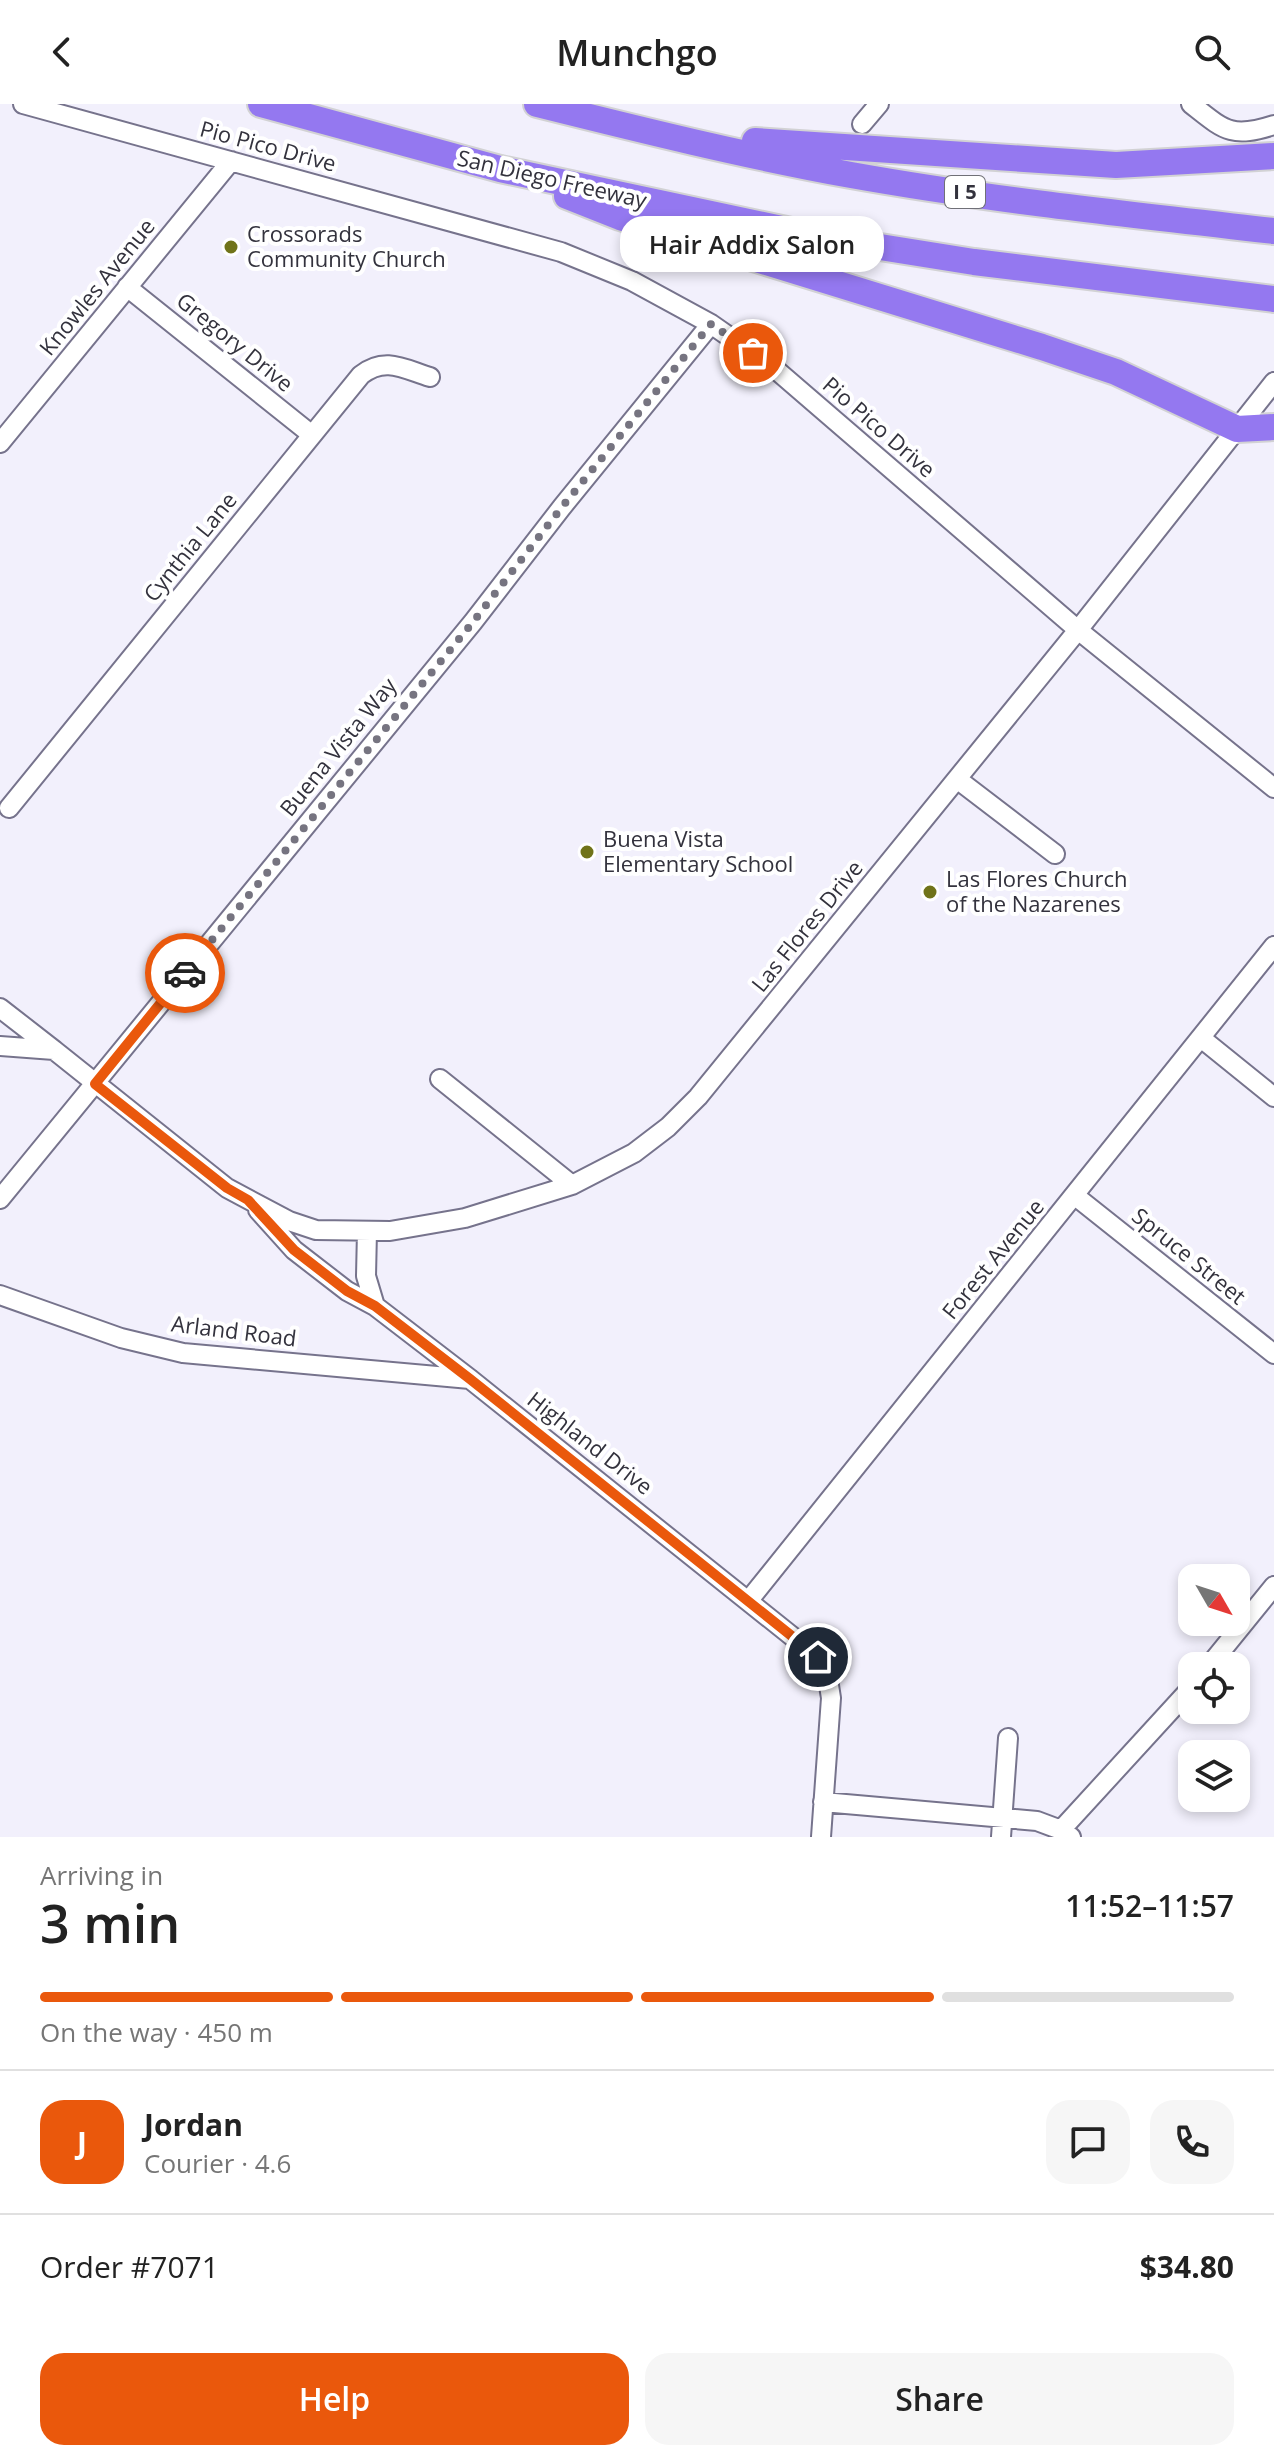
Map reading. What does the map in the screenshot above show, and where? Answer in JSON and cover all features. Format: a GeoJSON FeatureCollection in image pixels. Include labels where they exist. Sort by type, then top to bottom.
{"type":"FeatureCollection","features":[{"type":"Feature","properties":{"kind":"highway","name":"San Diego Freeway"},"geometry":{"type":"LineString","coordinates":[[261,104],[500,169],[824,238],[974,262],[1274,299]]}},
{"type":"Feature","properties":{"kind":"highway","name":"I 5"},"geometry":{"type":"LineString","coordinates":[[537,104],[660,135],[866,177],[1057,206],[1274,231]]}},
{"type":"Feature","properties":{"kind":"highway"},"geometry":{"type":"LineString","coordinates":[[660,135],[1116,165],[1274,156]]}},
{"type":"Feature","properties":{"kind":"highway"},"geometry":{"type":"LineString","coordinates":[[500,169],[620,217],[1116,372],[1237,429],[1274,427]]}},
{"type":"Feature","properties":{"kind":"street","name":"Pio Pico Drive"},"geometry":{"type":"LineString","coordinates":[[23,104],[561,252],[632,281],[711,324],[774,368],[1078,630],[1274,788]]}},
{"type":"Feature","properties":{"kind":"street"},"geometry":{"type":"LineString","coordinates":[[862,124],[879,104]]}},
{"type":"Feature","properties":{"kind":"street"},"geometry":{"type":"LineString","coordinates":[[1191,104],[1226,131],[1253,132],[1274,125]]}},
{"type":"Feature","properties":{"kind":"street","name":"Knowles Avenue"},"geometry":{"type":"LineString","coordinates":[[0,443],[231,161]]}},
{"type":"Feature","properties":{"kind":"street","name":"Gregory Drive"},"geometry":{"type":"LineString","coordinates":[[127,287],[312,435]]}},
{"type":"Feature","properties":{"kind":"street","name":"Buena Vista Way"},"geometry":{"type":"LineString","coordinates":[[0,1199],[473,622],[711,324]]}},
{"type":"Feature","properties":{"kind":"street","name":"Cynthia Lane"},"geometry":{"type":"LineString","coordinates":[[9,808],[361,375],[372,366],[388,364],[430,377]]}},
{"type":"Feature","properties":{"kind":"street","name":"Las Flores Drive"},"geometry":{"type":"LineString","coordinates":[[95,1084],[227,1188],[289,1221],[316,1230],[390,1231],[465,1218],[572,1185],[634,1153],[668,1127],[698,1097],[1078,630],[1274,382]]}},
{"type":"Feature","properties":{"kind":"street"},"geometry":{"type":"LineString","coordinates":[[957,779],[1055,854]]}},
{"type":"Feature","properties":{"kind":"street","name":"Forest Avenue"},"geometry":{"type":"LineString","coordinates":[[749,1600],[1274,946]]}},
{"type":"Feature","properties":{"kind":"street"},"geometry":{"type":"LineString","coordinates":[[0,1008],[95,1084]]}},
{"type":"Feature","properties":{"kind":"street"},"geometry":{"type":"LineString","coordinates":[[1201,1038],[1274,1097]]}},
{"type":"Feature","properties":{"kind":"street"},"geometry":{"type":"LineString","coordinates":[[0,1046],[54,1050]]}},
{"type":"Feature","properties":{"kind":"street"},"geometry":{"type":"LineString","coordinates":[[440,1079],[572,1185]]}},
{"type":"Feature","properties":{"kind":"street","name":"Spruce Street"},"geometry":{"type":"LineString","coordinates":[[1074,1195],[1274,1354]]}},
{"type":"Feature","properties":{"kind":"street","name":"Highland Drive"},"geometry":{"type":"LineString","coordinates":[[248,1200],[294,1250],[347,1291],[375,1306],[470,1379],[818,1657],[827,1673],[831,1698],[823,1802]]}},
{"type":"Feature","properties":{"kind":"street"},"geometry":{"type":"LineString","coordinates":[[367,1231],[366,1276],[375,1306]]}},
{"type":"Feature","properties":{"kind":"street","name":"Arland Road"},"geometry":{"type":"LineString","coordinates":[[0,1295],[121,1338],[183,1353],[470,1379]]}},
{"type":"Feature","properties":{"kind":"street"},"geometry":{"type":"LineString","coordinates":[[1220,1652],[1274,1586]]}},
{"type":"Feature","properties":{"kind":"street"},"geometry":{"type":"LineString","coordinates":[[821,1837],[823,1802],[1001,1828],[1037,1821],[1066,1833],[1178,1703]]}},
{"type":"Feature","properties":{"kind":"street"},"geometry":{"type":"LineString","coordinates":[[1001,1828],[1008,1738]]}},
{"type":"Feature","properties":{"kind":"way so far"},"geometry":{"type":"LineString","coordinates":[[185,973],[473,622],[711,324],[753,353]]}},
{"type":"Feature","properties":{"kind":"place","name":"Crossorads Community Church"},"geometry":{"type":"Point","coordinates":[231,247]}},
{"type":"Feature","properties":{"kind":"place","name":"Hair Addix Salon"},"geometry":{"type":"Point","coordinates":[753,353]}},
{"type":"Feature","properties":{"kind":"place","name":"Buena Vista Elementary School"},"geometry":{"type":"Point","coordinates":[587,852]}},
{"type":"Feature","properties":{"kind":"place","name":"Las Flores Church of the Nazarenes"},"geometry":{"type":"Point","coordinates":[930,892]}},
{"type":"Feature","properties":{"kind":"route"},"geometry":{"type":"LineString","coordinates":[[185,973],[95,1084],[227,1188],[248,1200],[294,1250],[347,1291],[375,1306],[470,1379],[818,1657]]}}]}
